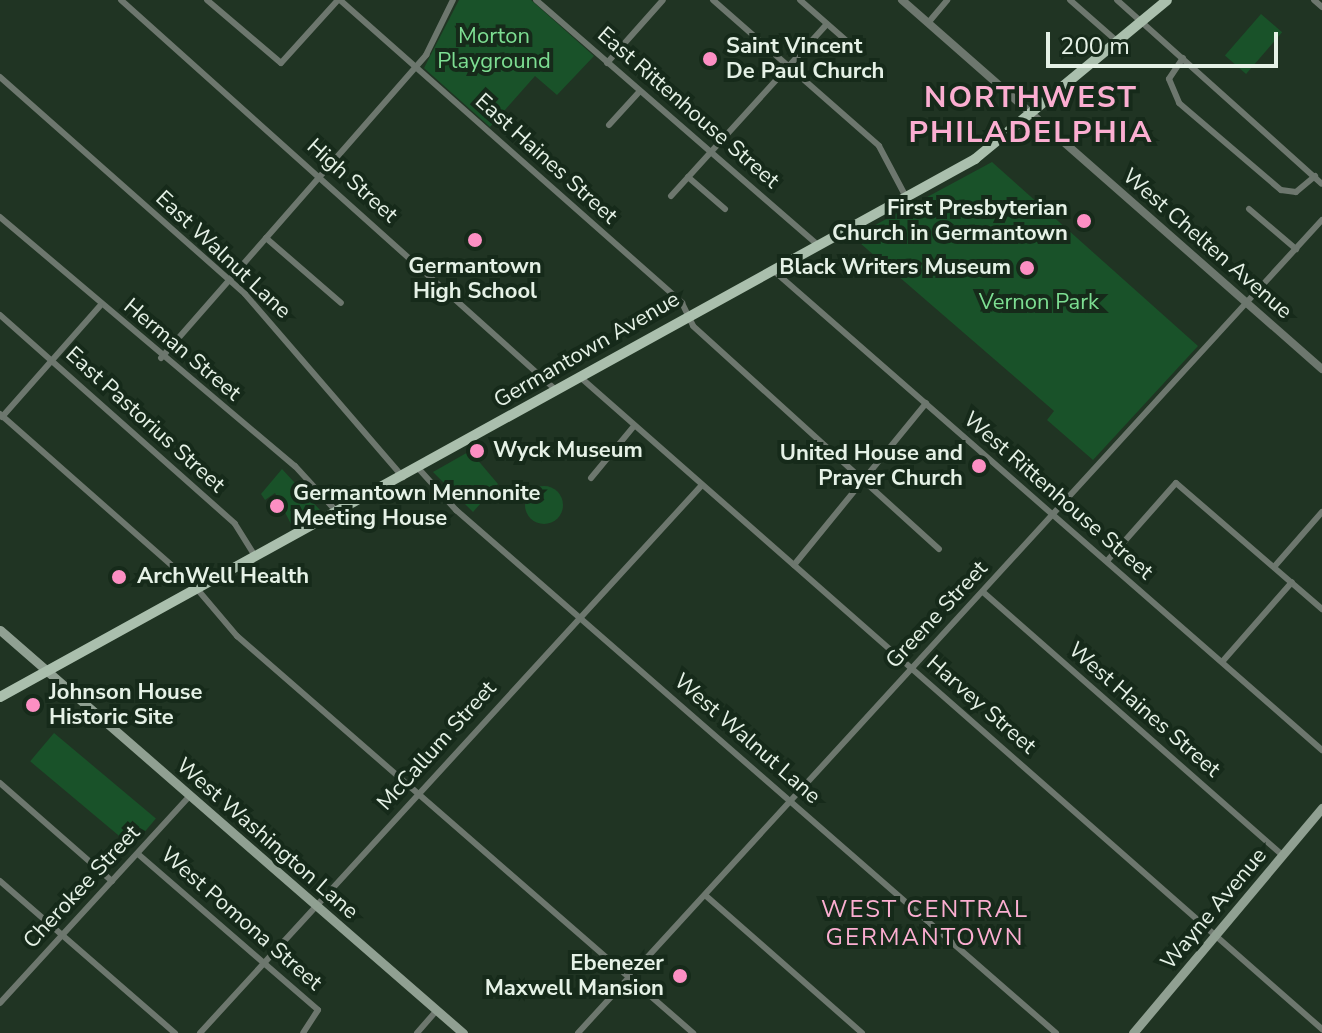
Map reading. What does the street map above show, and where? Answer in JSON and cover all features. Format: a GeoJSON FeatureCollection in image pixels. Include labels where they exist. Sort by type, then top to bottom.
{"type":"FeatureCollection","features":[{"type":"Feature","properties":{"kind":"main road","name":"Germantown Avenue"},"geometry":{"type":"LineString","coordinates":[[0,697],[257,559],[771,268],[975,159],[1032,115],[1167,0]]}},
{"type":"Feature","properties":{"kind":"main road","name":"West Washington Lane"},"geometry":{"type":"LineString","coordinates":[[0,630],[463,1033]]}},
{"type":"Feature","properties":{"kind":"main road","name":"Wayne Avenue"},"geometry":{"type":"LineString","coordinates":[[1133,1033],[1322,808]]}},
{"type":"Feature","properties":{"kind":"street","name":"High Street"},"geometry":{"type":"LineString","coordinates":[[121,0],[557,390]]}},
{"type":"Feature","properties":{"kind":"street"},"geometry":{"type":"LineString","coordinates":[[207,0],[281,63],[339,0]]}},
{"type":"Feature","properties":{"kind":"street","name":"East Haines Street"},"geometry":{"type":"LineString","coordinates":[[339,0],[682,303],[687,316]]}},
{"type":"Feature","properties":{"kind":"street"},"geometry":{"type":"LineString","coordinates":[[161,358],[437,40],[453,0]]}},
{"type":"Feature","properties":{"kind":"street","name":"East Rittenhouse Street"},"geometry":{"type":"LineString","coordinates":[[536,0],[817,244]]}},
{"type":"Feature","properties":{"kind":"street"},"geometry":{"type":"LineString","coordinates":[[607,63],[663,0]]}},
{"type":"Feature","properties":{"kind":"street"},"geometry":{"type":"LineString","coordinates":[[713,0],[879,146],[906,197]]}},
{"type":"Feature","properties":{"kind":"street"},"geometry":{"type":"LineString","coordinates":[[800,0],[858,51]]}},
{"type":"Feature","properties":{"kind":"street","name":"West Chelten Avenue"},"geometry":{"type":"LineString","coordinates":[[902,0],[1322,369]]}},
{"type":"Feature","properties":{"kind":"street"},"geometry":{"type":"LineString","coordinates":[[928,23],[947,0]]}},
{"type":"Feature","properties":{"kind":"street"},"geometry":{"type":"LineString","coordinates":[[1070,0],[1118,42]]}},
{"type":"Feature","properties":{"kind":"street"},"geometry":{"type":"LineString","coordinates":[[1117,0],[1322,184]]}},
{"type":"Feature","properties":{"kind":"street"},"geometry":{"type":"LineString","coordinates":[[1314,0],[1322,7]]}},
{"type":"Feature","properties":{"kind":"street"},"geometry":{"type":"LineString","coordinates":[[671,196],[827,24]]}},
{"type":"Feature","properties":{"kind":"street"},"geometry":{"type":"LineString","coordinates":[[1183,58],[1169,79],[1179,103],[1281,190],[1296,192],[1315,176]]}},
{"type":"Feature","properties":{"kind":"street","name":"East Walnut Lane"},"geometry":{"type":"LineString","coordinates":[[0,77],[229,280],[403,477]]}},
{"type":"Feature","properties":{"kind":"street"},"geometry":{"type":"LineString","coordinates":[[609,125],[639,92]]}},
{"type":"Feature","properties":{"kind":"street"},"geometry":{"type":"LineString","coordinates":[[688,177],[725,209]]}},
{"type":"Feature","properties":{"kind":"street"},"geometry":{"type":"LineString","coordinates":[[1249,209],[1296,249]]}},
{"type":"Feature","properties":{"kind":"street","name":"Herman Street"},"geometry":{"type":"LineString","coordinates":[[0,217],[161,358],[286,459],[338,513]]}},
{"type":"Feature","properties":{"kind":"street","name":"Greene Street"},"geometry":{"type":"LineString","coordinates":[[578,1033],[1322,220]]}},
{"type":"Feature","properties":{"kind":"street"},"geometry":{"type":"LineString","coordinates":[[266,238],[341,303]]}},
{"type":"Feature","properties":{"kind":"street","name":"West Rittenhouse Street"},"geometry":{"type":"LineString","coordinates":[[771,268],[1322,750]]}},
{"type":"Feature","properties":{"kind":"street"},"geometry":{"type":"LineString","coordinates":[[100,306],[1,416],[199,590],[237,636],[693,1033]]}},
{"type":"Feature","properties":{"kind":"street","name":"East Pastorius Street"},"geometry":{"type":"LineString","coordinates":[[0,315],[235,524],[257,559]]}},
{"type":"Feature","properties":{"kind":"street"},"geometry":{"type":"LineString","coordinates":[[687,316],[939,549]]}},
{"type":"Feature","properties":{"kind":"street","name":"Harvey Street"},"geometry":{"type":"LineString","coordinates":[[580,377],[1321,1027]]}},
{"type":"Feature","properties":{"kind":"street"},"geometry":{"type":"LineString","coordinates":[[794,565],[926,403]]}},
{"type":"Feature","properties":{"kind":"street"},"geometry":{"type":"LineString","coordinates":[[591,478],[634,426]]}},
{"type":"Feature","properties":{"kind":"street","name":"West Walnut Lane"},"geometry":{"type":"LineString","coordinates":[[418,468],[580,617],[1056,1033]]}},
{"type":"Feature","properties":{"kind":"street"},"geometry":{"type":"LineString","coordinates":[[1107,561],[1176,483],[1322,609]]}},
{"type":"Feature","properties":{"kind":"street","name":"McCallum Street"},"geometry":{"type":"LineString","coordinates":[[200,1033],[702,485]]}},
{"type":"Feature","properties":{"kind":"street"},"geometry":{"type":"LineString","coordinates":[[1274,567],[1322,512]]}},
{"type":"Feature","properties":{"kind":"street"},"geometry":{"type":"LineString","coordinates":[[1222,662],[1292,582]]}},
{"type":"Feature","properties":{"kind":"street","name":"West Haines Street"},"geometry":{"type":"LineString","coordinates":[[983,592],[1282,855]]}},
{"type":"Feature","properties":{"kind":"street"},"geometry":{"type":"LineString","coordinates":[[0,783],[112,881]]}},
{"type":"Feature","properties":{"kind":"street","name":"Cherokee Street"},"geometry":{"type":"LineString","coordinates":[[0,1003],[190,796]]}},
{"type":"Feature","properties":{"kind":"street","name":"West Pomona Street"},"geometry":{"type":"LineString","coordinates":[[138,854],[319,1013],[303,1033]]}},
{"type":"Feature","properties":{"kind":"street"},"geometry":{"type":"LineString","coordinates":[[0,881],[175,1033]]}},
{"type":"Feature","properties":{"kind":"street"},"geometry":{"type":"LineString","coordinates":[[705,895],[862,1033]]}},
{"type":"Feature","properties":{"kind":"street"},"geometry":{"type":"LineString","coordinates":[[417,1033],[437,1010]]}},
{"type":"Feature","properties":{"kind":"green space","name":"Morton Playground"},"geometry":{"type":"Polygon","coordinates":[[[459,0],[531,0],[594,56],[557,95],[535,76],[490,127],[424,68],[459,0]]]}},
{"type":"Feature","properties":{"kind":"green space"},"geometry":{"type":"Polygon","coordinates":[[[1261,14],[1282,32],[1246,74],[1225,56],[1261,14]]]}},
{"type":"Feature","properties":{"kind":"green space","name":"Vernon Park"},"geometry":{"type":"Polygon","coordinates":[[[992,162],[1198,346],[1093,460],[1047,420],[1054,411],[853,237],[992,162]]]}},
{"type":"Feature","properties":{"kind":"green space"},"geometry":{"type":"Polygon","coordinates":[[[470,451],[498,484],[473,512],[433,472],[470,451]]]}},
{"type":"Feature","properties":{"kind":"green space"},"geometry":{"type":"Polygon","coordinates":[[[282,469],[320,510],[292,526],[275,493],[265,500],[261,494],[282,469]]]}},
{"type":"Feature","properties":{"kind":"green space"},"geometry":{"type":"Polygon","coordinates":[[[544,486],[557,492],[563,505],[557,518],[544,524],[531,518],[525,505],[531,492],[544,486]]]}},
{"type":"Feature","properties":{"kind":"green space"},"geometry":{"type":"Polygon","coordinates":[[[54,733],[156,818],[132,847],[30,761],[54,733]]]}},
{"type":"Feature","properties":{"kind":"place","name":"Saint Vincent De Paul Church"},"geometry":{"type":"Point","coordinates":[710,59]}},
{"type":"Feature","properties":{"kind":"place","name":"First Presbyterian Church in Germantown"},"geometry":{"type":"Point","coordinates":[1084,221]}},
{"type":"Feature","properties":{"kind":"place","name":"Germantown High School"},"geometry":{"type":"Point","coordinates":[475,240]}},
{"type":"Feature","properties":{"kind":"place","name":"Black Writers Museum"},"geometry":{"type":"Point","coordinates":[1027,268]}},
{"type":"Feature","properties":{"kind":"place","name":"Wyck Museum"},"geometry":{"type":"Point","coordinates":[477,451]}},
{"type":"Feature","properties":{"kind":"place","name":"United House and Prayer Church"},"geometry":{"type":"Point","coordinates":[979,466]}},
{"type":"Feature","properties":{"kind":"place","name":"Germantown Mennonite Meeting House"},"geometry":{"type":"Point","coordinates":[277,506]}},
{"type":"Feature","properties":{"kind":"place","name":"ArchWell Health"},"geometry":{"type":"Point","coordinates":[119,577]}},
{"type":"Feature","properties":{"kind":"place","name":"Johnson House Historic Site"},"geometry":{"type":"Point","coordinates":[33,705]}},
{"type":"Feature","properties":{"kind":"place","name":"Ebenezer Maxwell Mansion"},"geometry":{"type":"Point","coordinates":[680,976]}},
{"type":"Feature","properties":{"kind":"district","name":"NORTHWEST PHILADELPHIA"},"geometry":{"type":"Point","coordinates":[1031,115]}},
{"type":"Feature","properties":{"kind":"district","name":"WEST CENTRAL GERMANTOWN"},"geometry":{"type":"Point","coordinates":[925,924]}}]}
